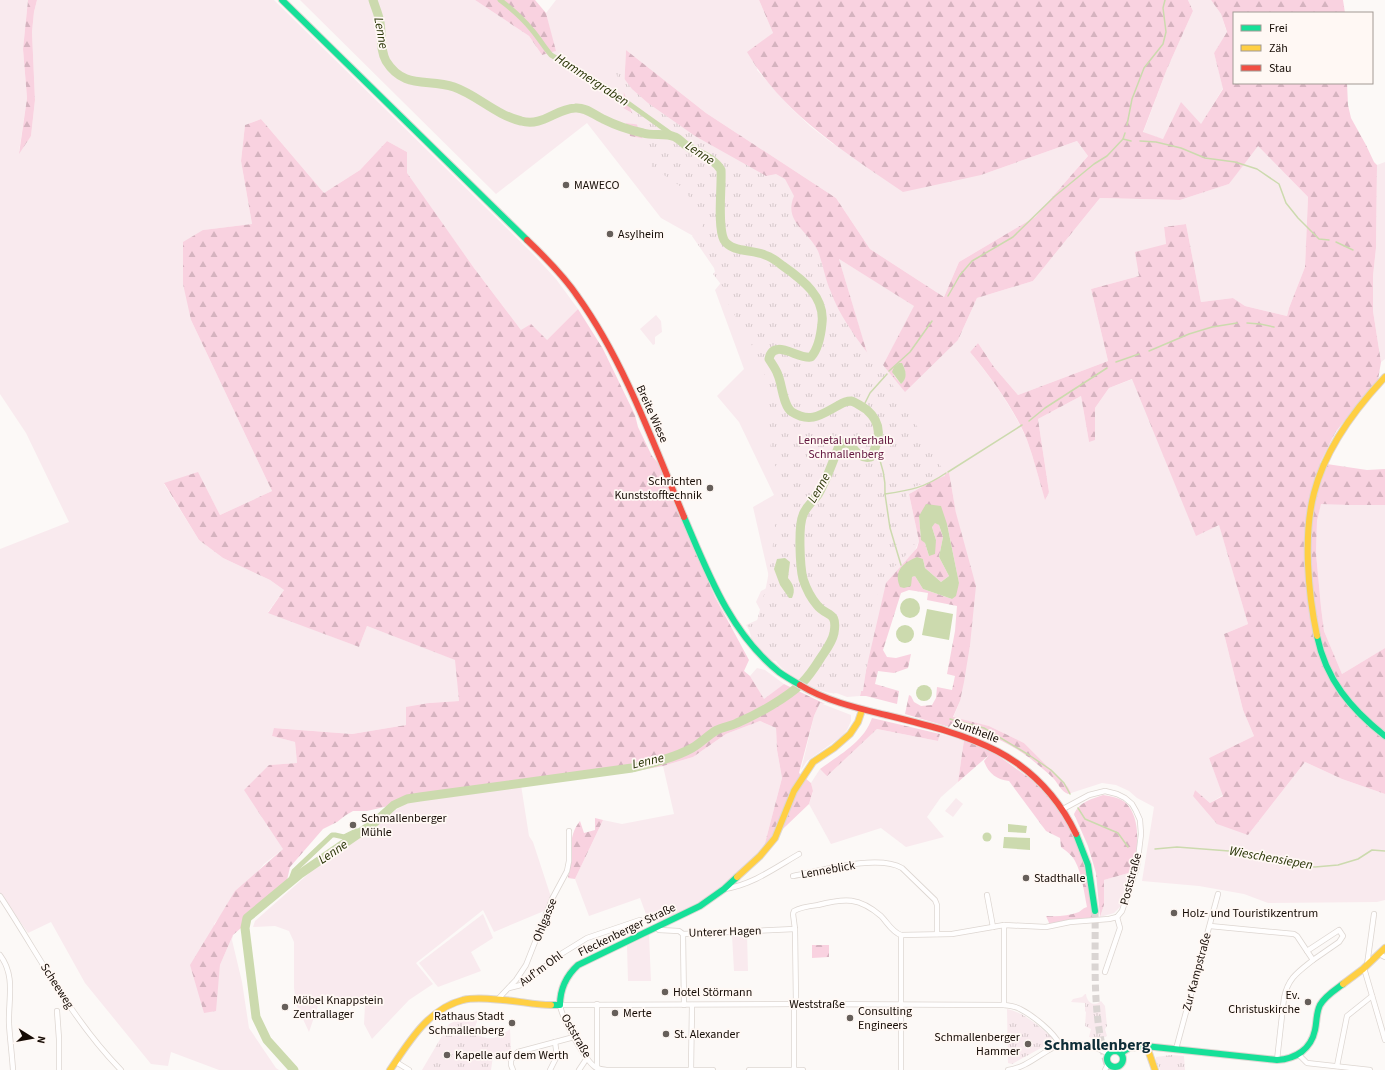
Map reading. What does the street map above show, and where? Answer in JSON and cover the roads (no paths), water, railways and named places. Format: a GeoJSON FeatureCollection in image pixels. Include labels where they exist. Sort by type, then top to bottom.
{"type":"FeatureCollection","features":[{"type":"Feature","properties":{"kind":"main road","name":"Breite Wiese"},"geometry":{"type":"LineString","coordinates":[[282,0],[549,262],[584,306],[611,352],[627,385],[650,434],[717,593],[737,627],[772,667],[789,680],[812,693],[827,699]]}},
{"type":"Feature","properties":{"kind":"main road"},"geometry":{"type":"LineString","coordinates":[[1385,377],[1348,422],[1328,456],[1321,473],[1310,512],[1309,562],[1311,596],[1316,629],[1328,670],[1340,693],[1352,708],[1385,736]]}},
{"type":"Feature","properties":{"kind":"main road","name":"Sunthelle"},"geometry":{"type":"LineString","coordinates":[[827,699],[862,710],[954,733],[989,746],[1013,759],[1030,772],[1043,784],[1063,809],[1077,833],[1086,858],[1093,888],[1095,911]]}},
{"type":"Feature","properties":{"kind":"main road","name":"Fleckenberger Straße"},"geometry":{"type":"LineString","coordinates":[[560,1005],[560,992],[563,984],[570,972],[578,965],[700,906],[724,889],[760,856],[768,847],[780,828],[794,791],[802,776],[813,762],[834,748],[850,734],[858,722],[862,710]]}},
{"type":"Feature","properties":{"kind":"main road"},"geometry":{"type":"LineString","coordinates":[[1120,1053],[1123,1060],[1121,1068],[1107,1067],[1108,1054],[1113,1051],[1120,1053],[1135,1047],[1189,1050],[1288,1060],[1299,1055],[1307,1047],[1313,1037],[1321,1003],[1366,966],[1385,948]]}},
{"type":"Feature","properties":{"kind":"main road"},"geometry":{"type":"LineString","coordinates":[[390,1070],[418,1030],[428,1019],[441,1008],[454,1003],[486,998],[547,1005],[560,1005]]}},
{"type":"Feature","properties":{"kind":"main road"},"geometry":{"type":"LineString","coordinates":[[1147,1047],[1155,1070]]}},
{"type":"Feature","properties":{"kind":"street","name":"Poststraße"},"geometry":{"type":"LineString","coordinates":[[901,935],[952,934],[1004,925],[1046,927],[1070,922],[1117,917],[1122,911],[1135,874],[1141,840],[1141,824],[1136,811],[1129,801],[1117,794],[1108,792],[1100,792],[1089,795],[1063,809]]}},
{"type":"Feature","properties":{"kind":"street","name":"Ohlgasse"},"geometry":{"type":"LineString","coordinates":[[498,999],[520,975],[528,961],[552,900],[567,871],[569,861],[569,831]]}},
{"type":"Feature","properties":{"kind":"street","name":"Fleckenberger Straße"},"geometry":{"type":"LineString","coordinates":[[724,889],[753,880],[799,854]]}},
{"type":"Feature","properties":{"kind":"street","name":"Lenneblick"},"geometry":{"type":"LineString","coordinates":[[793,876],[851,864],[880,863],[897,865],[935,900],[937,905],[937,934]]}},
{"type":"Feature","properties":{"kind":"street","name":"Zur Kampstraße"},"geometry":{"type":"LineString","coordinates":[[1176,1049],[1218,894]]}},
{"type":"Feature","properties":{"kind":"street"},"geometry":{"type":"LineString","coordinates":[[987,895],[993,927]]}},
{"type":"Feature","properties":{"kind":"street","name":"Scheeweg"},"geometry":{"type":"LineString","coordinates":[[0,896],[25,933],[58,990],[100,1048],[121,1070]]}},
{"type":"Feature","properties":{"kind":"street"},"geometry":{"type":"LineString","coordinates":[[794,1070],[795,929],[793,914],[795,910],[848,899],[869,906],[886,921],[895,932],[901,935],[901,1070]]}},
{"type":"Feature","properties":{"kind":"street"},"geometry":{"type":"LineString","coordinates":[[1374,914],[1366,966],[1372,996],[1385,1040]]}},
{"type":"Feature","properties":{"kind":"street","name":"Poststraße"},"geometry":{"type":"LineString","coordinates":[[1106,972],[1120,928],[1117,917]]}},
{"type":"Feature","properties":{"kind":"street","name":"Auf'm Ohl"},"geometry":{"type":"LineString","coordinates":[[509,988],[521,985],[561,954],[587,938],[640,920]]}},
{"type":"Feature","properties":{"kind":"street"},"geometry":{"type":"LineString","coordinates":[[1004,925],[1004,1005]]}},
{"type":"Feature","properties":{"kind":"street"},"geometry":{"type":"LineString","coordinates":[[1210,926],[1294,934],[1297,936],[1313,960]]}},
{"type":"Feature","properties":{"kind":"street","name":"Unterer Hagen"},"geometry":{"type":"LineString","coordinates":[[657,927],[659,930],[679,932],[683,934],[795,929]]}},
{"type":"Feature","properties":{"kind":"street"},"geometry":{"type":"LineString","coordinates":[[1277,1060],[1286,990],[1294,976],[1313,960],[1340,942],[1342,936],[1339,930],[1307,951]]}},
{"type":"Feature","properties":{"kind":"street"},"geometry":{"type":"LineString","coordinates":[[683,934],[684,1005]]}},
{"type":"Feature","properties":{"kind":"street"},"geometry":{"type":"LineString","coordinates":[[1379,954],[1385,957]]}},
{"type":"Feature","properties":{"kind":"street"},"geometry":{"type":"LineString","coordinates":[[0,955],[11,980],[9,1022],[13,1070]]}},
{"type":"Feature","properties":{"kind":"street"},"geometry":{"type":"LineString","coordinates":[[1337,1066],[1347,1016],[1372,996]]}},
{"type":"Feature","properties":{"kind":"street"},"geometry":{"type":"LineString","coordinates":[[597,1004],[597,1068]]}},
{"type":"Feature","properties":{"kind":"street","name":"Weststraße"},"geometry":{"type":"LineString","coordinates":[[560,1005],[1004,1005],[1014,1006],[1030,1015],[1055,1036],[1060,1045]]}},
{"type":"Feature","properties":{"kind":"street","name":"Oststraße"},"geometry":{"type":"LineString","coordinates":[[560,1005],[563,1016],[574,1037],[587,1058],[597,1068],[607,1070],[713,1070]]}},
{"type":"Feature","properties":{"kind":"street"},"geometry":{"type":"LineString","coordinates":[[691,1070],[692,1005]]}},
{"type":"Feature","properties":{"kind":"street"},"geometry":{"type":"LineString","coordinates":[[57,1010],[59,1070]]}},
{"type":"Feature","properties":{"kind":"street"},"geometry":{"type":"LineString","coordinates":[[513,1070],[511,1065],[512,1060],[518,1052],[574,1037]]}},
{"type":"Feature","properties":{"kind":"street"},"geometry":{"type":"LineString","coordinates":[[550,1070],[557,1056],[556,1042]]}},
{"type":"Feature","properties":{"kind":"street"},"geometry":{"type":"LineString","coordinates":[[1008,1070],[1016,1069],[1060,1045],[1072,1042],[1095,1047],[1108,1054]]}},
{"type":"Feature","properties":{"kind":"street"},"geometry":{"type":"LineString","coordinates":[[1299,1055],[1304,1061],[1315,1064],[1370,1070]]}},
{"type":"Feature","properties":{"kind":"street"},"geometry":{"type":"LineString","coordinates":[[579,1070],[587,1058]]}},
{"type":"Feature","properties":{"kind":"street"},"geometry":{"type":"LineString","coordinates":[[396,1062],[409,1070]]}},
{"type":"Feature","properties":{"kind":"street"},"geometry":{"type":"LineString","coordinates":[[1315,1064],[1317,1070]]}},
{"type":"Feature","properties":{"kind":"street"},"geometry":{"type":"LineString","coordinates":[[749,1070],[803,1070]]}},
{"type":"Feature","properties":{"kind":"waterway","name":"Lenne"},"geometry":{"type":"LineString","coordinates":[[294,1070],[267,1040],[256,1017],[245,928],[247,918],[300,874],[374,823],[394,805],[407,799],[632,768],[655,762],[678,755],[692,748],[717,730],[735,724],[771,706],[796,689],[809,675],[828,647],[832,640],[835,626],[833,617],[820,609],[807,589],[803,579],[800,547],[801,520],[806,509],[822,488],[839,446],[844,443],[849,443],[861,456],[867,458],[871,457],[878,438],[878,427],[872,415],[857,403],[851,401],[843,403],[822,414],[811,417],[799,416],[789,409],[777,373],[769,359],[771,353],[781,349],[806,357],[811,357],[818,345],[821,332],[822,314],[820,305],[816,297],[805,283],[775,260],[760,253],[737,249],[732,247],[724,240],[720,216],[721,170],[714,162],[675,137],[668,135],[647,134],[627,129],[583,109],[568,109],[536,122],[521,121],[495,110],[471,95],[454,87],[444,84],[409,80],[393,70],[384,57],[381,28],[373,0]]}},
{"type":"Feature","properties":{"kind":"waterway","name":"Hammergraben"},"geometry":{"type":"LineString","coordinates":[[500,0],[525,22],[551,55],[607,88],[674,136]]}},
{"type":"Feature","properties":{"kind":"waterway"},"geometry":{"type":"LineString","coordinates":[[1127,125],[1132,99],[1144,68],[1163,44],[1166,32],[1163,8],[1165,0]]}},
{"type":"Feature","properties":{"kind":"waterway"},"geometry":{"type":"LineString","coordinates":[[948,296],[960,275],[972,261],[1013,237],[1055,196],[1094,164],[1107,156],[1123,139],[1125,133]]}},
{"type":"Feature","properties":{"kind":"waterway"},"geometry":{"type":"LineString","coordinates":[[1123,139],[1131,141]]}},
{"type":"Feature","properties":{"kind":"waterway"},"geometry":{"type":"LineString","coordinates":[[1140,141],[1156,142],[1181,148],[1205,158],[1235,162],[1257,169],[1279,184],[1286,203],[1298,218],[1319,239],[1329,240]]}},
{"type":"Feature","properties":{"kind":"waterway"},"geometry":{"type":"LineString","coordinates":[[1336,242],[1353,250]]}},
{"type":"Feature","properties":{"kind":"waterway"},"geometry":{"type":"LineString","coordinates":[[889,371],[910,352],[932,321]]}},
{"type":"Feature","properties":{"kind":"waterway"},"geometry":{"type":"LineString","coordinates":[[1149,351],[1189,334],[1212,327],[1237,323]]}},
{"type":"Feature","properties":{"kind":"waterway"},"geometry":{"type":"LineString","coordinates":[[1247,323],[1274,327]]}},
{"type":"Feature","properties":{"kind":"waterway"},"geometry":{"type":"LineString","coordinates":[[1116,362],[1139,354]]}},
{"type":"Feature","properties":{"kind":"waterway"},"geometry":{"type":"LineString","coordinates":[[1029,421],[1045,408],[1107,368]]}},
{"type":"Feature","properties":{"kind":"waterway"},"geometry":{"type":"LineString","coordinates":[[863,407],[870,393],[887,374]]}},
{"type":"Feature","properties":{"kind":"waterway"},"geometry":{"type":"LineString","coordinates":[[948,472],[1022,425]]}},
{"type":"Feature","properties":{"kind":"waterway"},"geometry":{"type":"LineString","coordinates":[[875,448],[883,470],[885,494],[917,488],[946,473]]}},
{"type":"Feature","properties":{"kind":"waterway"},"geometry":{"type":"LineString","coordinates":[[885,494],[890,528],[901,565]]}},
{"type":"Feature","properties":{"kind":"waterway","name":"Wieschensiepen"},"geometry":{"type":"LineString","coordinates":[[950,719],[984,728],[1029,755],[1051,770],[1064,783],[1070,794]]}},
{"type":"Feature","properties":{"kind":"waterway","name":"Wieschensiepen"},"geometry":{"type":"LineString","coordinates":[[1078,808],[1085,819],[1118,833],[1128,847]]}},
{"type":"Feature","properties":{"kind":"waterway"},"geometry":{"type":"LineString","coordinates":[[290,882],[294,871],[332,835],[344,837],[356,831],[362,831]]}},
{"type":"Feature","properties":{"kind":"waterway","name":"Wieschensiepen"},"geometry":{"type":"LineString","coordinates":[[1155,849],[1177,847],[1229,851],[1251,854],[1292,864],[1315,867],[1338,865],[1358,859],[1372,850],[1385,851]]}},
{"type":"Feature","properties":{"kind":"tunnel"},"geometry":{"type":"LineString","coordinates":[[1095,911],[1097,1011],[1103,1051],[1109,1070]]}},
{"type":"Feature","properties":{"kind":"place","name":"MAWECO"},"geometry":{"type":"Point","coordinates":[566,185]}},
{"type":"Feature","properties":{"kind":"place","name":"Asylheim"},"geometry":{"type":"Point","coordinates":[610,234]}},
{"type":"Feature","properties":{"kind":"place","name":"Schrichten Kunststofftechnik"},"geometry":{"type":"Point","coordinates":[710,488]}},
{"type":"Feature","properties":{"kind":"place","name":"Schmallenberger Mühle"},"geometry":{"type":"Point","coordinates":[353,825]}},
{"type":"Feature","properties":{"kind":"place","name":"Stadthalle"},"geometry":{"type":"Point","coordinates":[1026,878]}},
{"type":"Feature","properties":{"kind":"place","name":"Holz- und Touristikzentrum"},"geometry":{"type":"Point","coordinates":[1174,913]}},
{"type":"Feature","properties":{"kind":"place","name":"Hotel Störmann"},"geometry":{"type":"Point","coordinates":[665,992]}},
{"type":"Feature","properties":{"kind":"place","name":"Ev. Christuskirche"},"geometry":{"type":"Point","coordinates":[1308,1002]}},
{"type":"Feature","properties":{"kind":"place","name":"Möbel Knappstein Zentrallager"},"geometry":{"type":"Point","coordinates":[285,1007]}},
{"type":"Feature","properties":{"kind":"place","name":"Merte"},"geometry":{"type":"Point","coordinates":[615,1013]}},
{"type":"Feature","properties":{"kind":"place","name":"Consulting Engineers"},"geometry":{"type":"Point","coordinates":[850,1018]}},
{"type":"Feature","properties":{"kind":"place","name":"Rathaus Stadt Schmallenberg"},"geometry":{"type":"Point","coordinates":[512,1023]}},
{"type":"Feature","properties":{"kind":"place","name":"St. Alexander"},"geometry":{"type":"Point","coordinates":[666,1034]}},
{"type":"Feature","properties":{"kind":"place","name":"Schmallenberger Hammer"},"geometry":{"type":"Point","coordinates":[1028,1044]}},
{"type":"Feature","properties":{"kind":"place","name":"Kapelle auf dem Werth"},"geometry":{"type":"Point","coordinates":[447,1055]}},
{"type":"Feature","properties":{"kind":"district","name":"Schmallenberg"},"geometry":{"type":"Point","coordinates":[1097,1045]}},
{"type":"Feature","properties":{"kind":"park label","name":"Lennetal unterhalb Schmallenberg"},"geometry":{"type":"Point","coordinates":[846,447]}}]}
